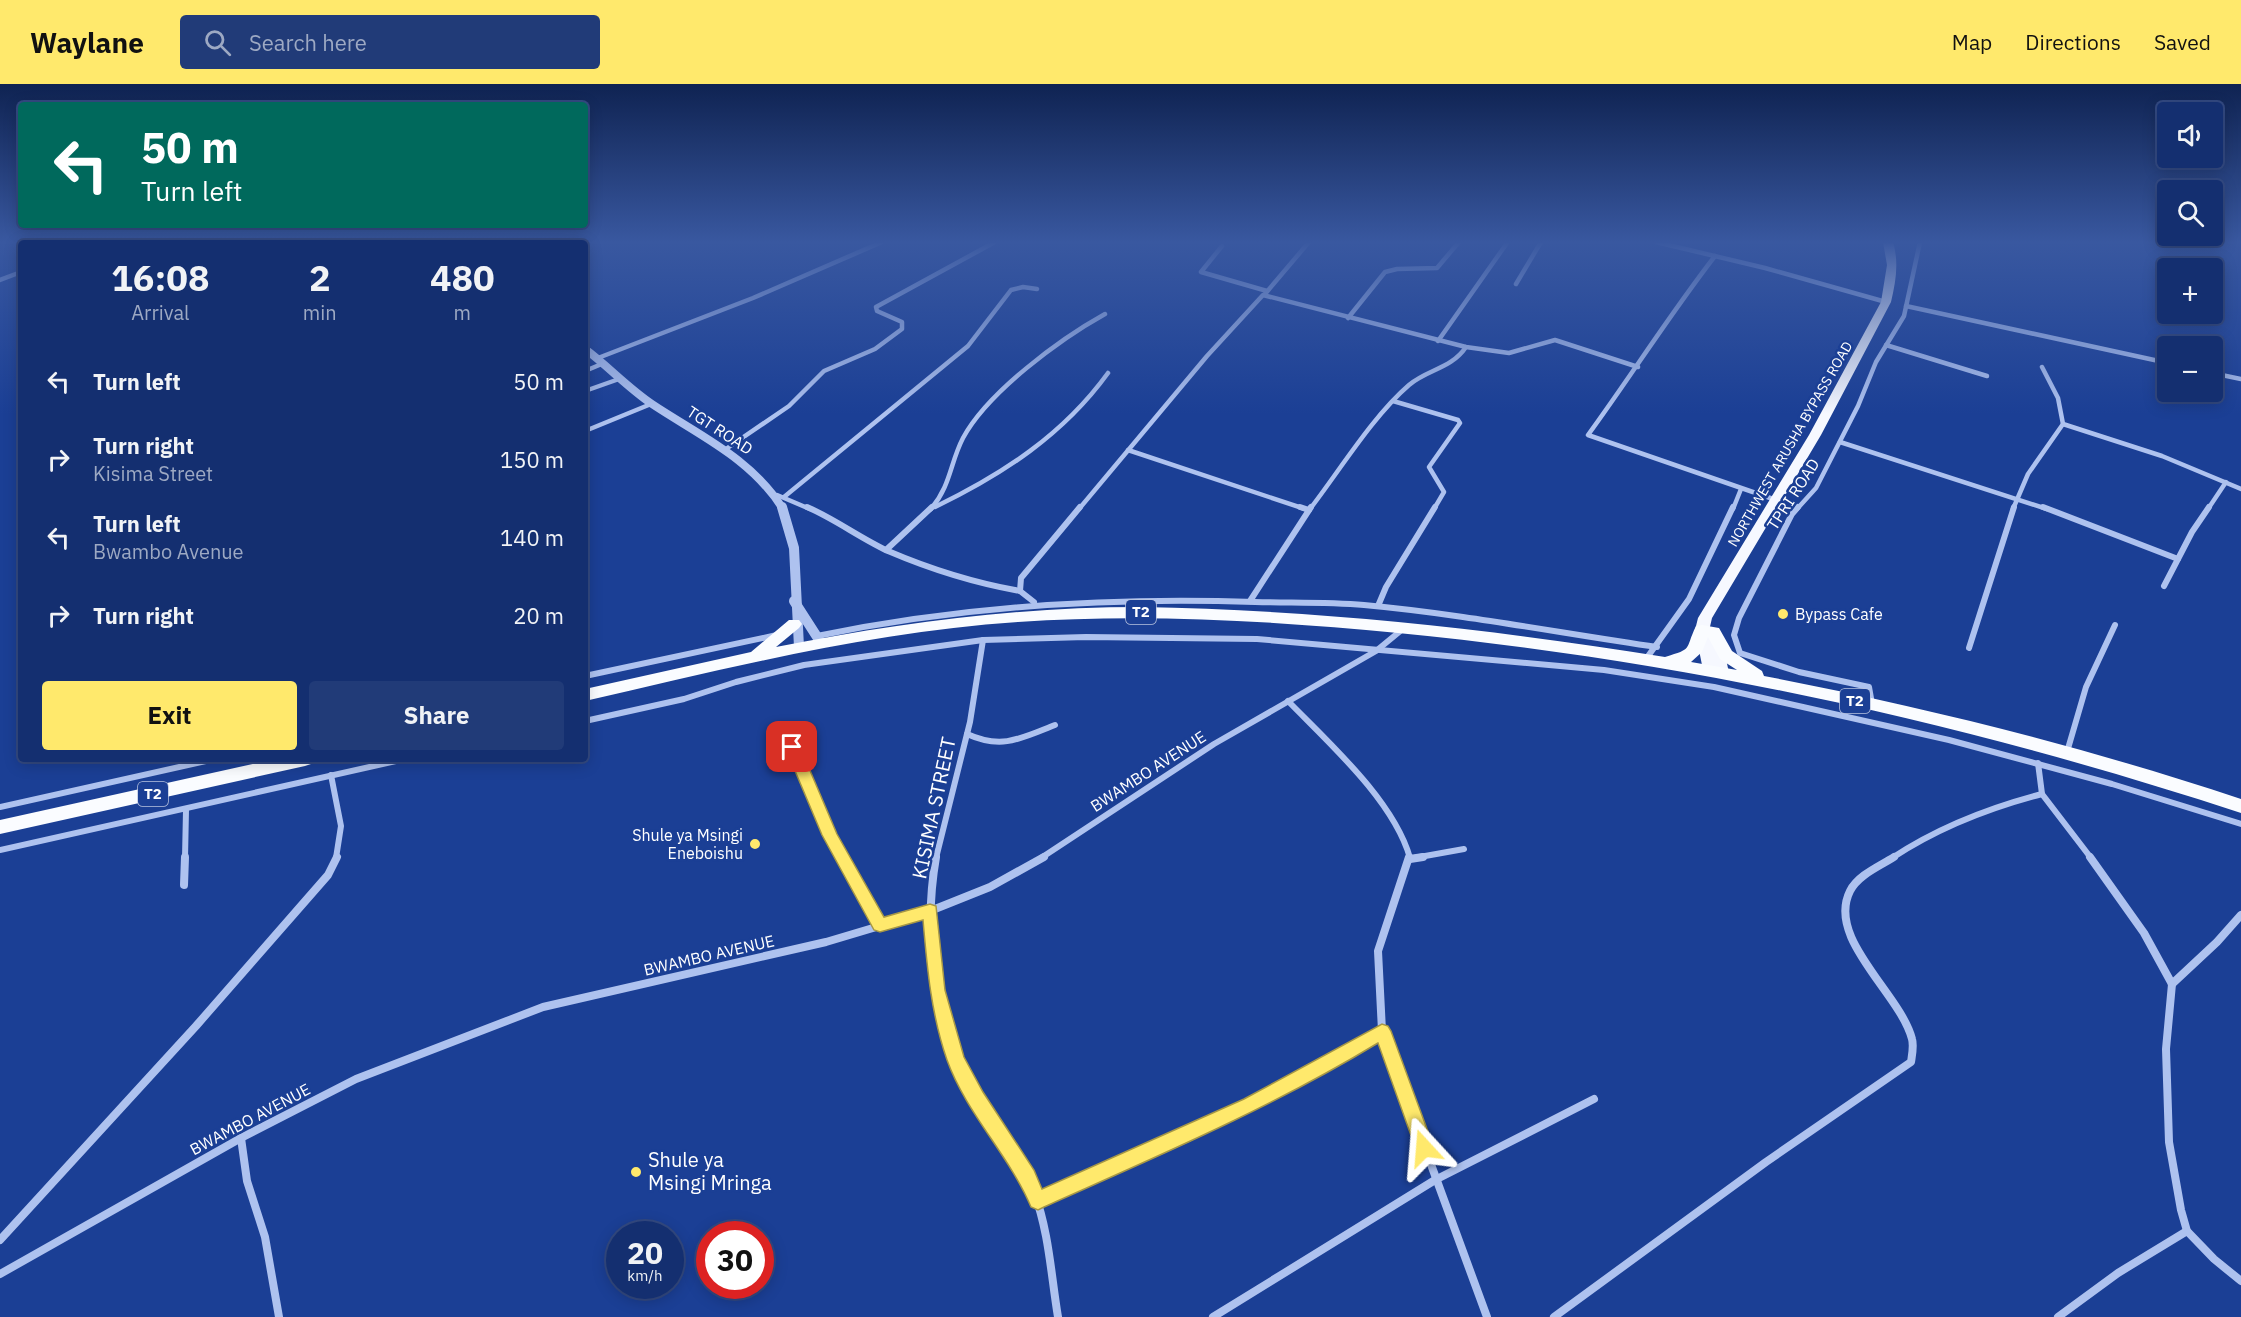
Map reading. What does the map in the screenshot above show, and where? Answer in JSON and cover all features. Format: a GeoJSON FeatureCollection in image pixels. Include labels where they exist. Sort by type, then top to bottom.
{"type":"FeatureCollection","features":[{"type":"Feature","properties":{"kind":"highway","name":"T2"},"geometry":{"type":"LineString","coordinates":[[588,694],[799,647],[819,639],[1073,613],[1242,615],[1484,635],[1652,656],[1715,672],[1774,682],[1872,704],[2067,752],[2156,777],[2241,806]]}},
{"type":"Feature","properties":{"kind":"highway"},"geometry":{"type":"LineString","coordinates":[[755,656],[789,629]]}},
{"type":"Feature","properties":{"kind":"highway"},"geometry":{"type":"LineString","coordinates":[[1652,656],[1673,661],[1692,655],[1708,631],[1732,662],[1774,682]]}},
{"type":"Feature","properties":{"kind":"highway","name":"T2"},"geometry":{"type":"LineString","coordinates":[[0,827],[292,762]]}},
{"type":"Feature","properties":{"kind":"main road","name":"NORTHWEST ARUSHA BYPASS ROAD"},"geometry":{"type":"LineString","coordinates":[[1708,631],[1722,591],[1777,501],[1886,302]]}},
{"type":"Feature","properties":{"kind":"main road"},"geometry":{"type":"LineString","coordinates":[[1708,631],[1715,672]]}},
{"type":"Feature","properties":{"kind":"street"},"geometry":{"type":"LineString","coordinates":[[588,369],[601,361],[749,300]]}},
{"type":"Feature","properties":{"kind":"street"},"geometry":{"type":"LineString","coordinates":[[726,449],[789,406],[824,371],[875,349],[902,329],[902,322],[877,311],[876,308],[891,300]]}},
{"type":"Feature","properties":{"kind":"street"},"geometry":{"type":"LineString","coordinates":[[780,496],[968,346],[1004,300]]}},
{"type":"Feature","properties":{"kind":"street"},"geometry":{"type":"LineString","coordinates":[[1020,591],[1021,578],[1207,356],[1260,300]]}},
{"type":"Feature","properties":{"kind":"street"},"geometry":{"type":"LineString","coordinates":[[1287,300],[1348,318],[1466,347],[1509,353],[1555,340],[1638,367]]}},
{"type":"Feature","properties":{"kind":"street"},"geometry":{"type":"LineString","coordinates":[[1348,318],[1363,300]]}},
{"type":"Feature","properties":{"kind":"street"},"geometry":{"type":"LineString","coordinates":[[1438,341],[1467,300]]}},
{"type":"Feature","properties":{"kind":"street"},"geometry":{"type":"LineString","coordinates":[[1681,300],[1638,367],[1588,435],[1777,501]]}},
{"type":"Feature","properties":{"kind":"street"},"geometry":{"type":"LineString","coordinates":[[1877,300],[1886,302]]}},
{"type":"Feature","properties":{"kind":"street","name":"TPRI ROAD"},"geometry":{"type":"LineString","coordinates":[[1872,704],[1869,687],[1761,661],[1740,652],[1734,635],[1739,618],[1792,514],[1816,488],[1840,442],[1886,345],[1905,316],[1907,300]]}},
{"type":"Feature","properties":{"kind":"street"},"geometry":{"type":"LineString","coordinates":[[1906,306],[2157,361]]}},
{"type":"Feature","properties":{"kind":"street"},"geometry":{"type":"LineString","coordinates":[[886,550],[932,508],[950,480],[966,433],[981,415],[1058,344],[1105,314]]}},
{"type":"Feature","properties":{"kind":"street"},"geometry":{"type":"LineString","coordinates":[[1886,345],[1987,376]]}},
{"type":"Feature","properties":{"kind":"street"},"geometry":{"type":"LineString","coordinates":[[1250,601],[1309,510],[1393,401],[1411,383],[1458,359],[1466,347]]}},
{"type":"Feature","properties":{"kind":"street","name":"TGT ROAD"},"geometry":{"type":"LineString","coordinates":[[588,351],[651,404],[726,449],[753,470],[780,496],[791,532],[795,567],[794,601],[789,629],[799,647]]}},
{"type":"Feature","properties":{"kind":"street"},"geometry":{"type":"LineString","coordinates":[[1969,648],[2017,497],[2028,474],[2057,436],[2063,424],[2058,398],[2042,367]]}},
{"type":"Feature","properties":{"kind":"street"},"geometry":{"type":"LineString","coordinates":[[932,508],[1019,461],[1084,407],[1108,373]]}},
{"type":"Feature","properties":{"kind":"street"},"geometry":{"type":"LineString","coordinates":[[2223,375],[2241,379]]}},
{"type":"Feature","properties":{"kind":"street"},"geometry":{"type":"LineString","coordinates":[[588,390],[619,379]]}},
{"type":"Feature","properties":{"kind":"street"},"geometry":{"type":"LineString","coordinates":[[1378,606],[1386,586],[1444,492],[1431,474],[1429,467],[1460,423],[1393,401]]}},
{"type":"Feature","properties":{"kind":"street"},"geometry":{"type":"LineString","coordinates":[[588,430],[651,404]]}},
{"type":"Feature","properties":{"kind":"street"},"geometry":{"type":"LineString","coordinates":[[2063,424],[2162,456],[2241,489]]}},
{"type":"Feature","properties":{"kind":"street"},"geometry":{"type":"LineString","coordinates":[[1840,442],[2017,497],[2178,559]]}},
{"type":"Feature","properties":{"kind":"street"},"geometry":{"type":"LineString","coordinates":[[1128,450],[1309,510]]}},
{"type":"Feature","properties":{"kind":"street"},"geometry":{"type":"LineString","coordinates":[[2164,586],[2192,532],[2226,482]]}},
{"type":"Feature","properties":{"kind":"street"},"geometry":{"type":"LineString","coordinates":[[794,601],[819,639],[871,623],[1034,602],[1165,598],[1378,606],[1652,656],[1692,595],[1717,546],[1741,489]]}},
{"type":"Feature","properties":{"kind":"street"},"geometry":{"type":"LineString","coordinates":[[780,496],[826,514],[886,550],[980,584],[1020,591],[1034,602]]}},
{"type":"Feature","properties":{"kind":"street"},"geometry":{"type":"LineString","coordinates":[[2067,752],[2074,717],[2086,685],[2115,625]]}},
{"type":"Feature","properties":{"kind":"street","name":"BWAMBO AVENUE"},"geometry":{"type":"LineString","coordinates":[[0,1274],[241,1138],[356,1079],[543,1007],[804,947],[930,911],[990,887],[1037,861],[1214,744],[1376,651],[1404,627]]}},
{"type":"Feature","properties":{"kind":"street"},"geometry":{"type":"LineString","coordinates":[[588,675],[789,629]]}},
{"type":"Feature","properties":{"kind":"street"},"geometry":{"type":"LineString","coordinates":[[588,720],[684,699],[736,682],[804,665],[983,640],[1086,637],[1257,639],[1604,670],[1714,687],[1846,715],[2038,763],[2241,824]]}},
{"type":"Feature","properties":{"kind":"street","name":"KISIMA STREET"},"geometry":{"type":"LineString","coordinates":[[983,640],[967,734],[941,837],[930,911],[937,990],[956,1059],[976,1098],[1027,1177],[1038,1201],[1058,1317]]}},
{"type":"Feature","properties":{"kind":"street"},"geometry":{"type":"LineString","coordinates":[[1288,701],[1321,734],[1405,840],[1410,859],[1378,951],[1382,1031],[1487,1317]]}},
{"type":"Feature","properties":{"kind":"street"},"geometry":{"type":"LineString","coordinates":[[967,734],[983,743],[997,745],[1055,725]]}},
{"type":"Feature","properties":{"kind":"street"},"geometry":{"type":"LineString","coordinates":[[792,747],[830,835],[880,925]]}},
{"type":"Feature","properties":{"kind":"street"},"geometry":{"type":"LineString","coordinates":[[0,807],[202,762]]}},
{"type":"Feature","properties":{"kind":"street"},"geometry":{"type":"LineString","coordinates":[[0,850],[186,810],[391,762]]}},
{"type":"Feature","properties":{"kind":"street"},"geometry":{"type":"LineString","coordinates":[[2038,763],[2042,794],[2119,896],[2144,933],[2172,984],[2166,1049],[2169,1142],[2187,1231],[2214,1259],[2241,1281]]}},
{"type":"Feature","properties":{"kind":"street"},"geometry":{"type":"LineString","coordinates":[[0,1240],[226,992],[328,875],[341,852],[342,830],[331,775]]}},
{"type":"Feature","properties":{"kind":"street"},"geometry":{"type":"LineString","coordinates":[[1554,1317],[1766,1162],[1911,1062],[1916,1050],[1914,1036],[1900,1010],[1858,950],[1846,922],[1844,908],[1848,892],[1858,881],[1924,836],[1962,817],[2042,794]]}},
{"type":"Feature","properties":{"kind":"street"},"geometry":{"type":"LineString","coordinates":[[184,885],[186,810]]}},
{"type":"Feature","properties":{"kind":"street"},"geometry":{"type":"LineString","coordinates":[[1410,859],[1464,849]]}},
{"type":"Feature","properties":{"kind":"street"},"geometry":{"type":"LineString","coordinates":[[2172,984],[2217,942],[2241,915]]}},
{"type":"Feature","properties":{"kind":"street"},"geometry":{"type":"LineString","coordinates":[[1038,1201],[1250,1105],[1311,1074],[1382,1031]]}},
{"type":"Feature","properties":{"kind":"street"},"geometry":{"type":"LineString","coordinates":[[1213,1317],[1435,1180],[1594,1099]]}},
{"type":"Feature","properties":{"kind":"street"},"geometry":{"type":"LineString","coordinates":[[241,1138],[247,1181],[265,1237],[279,1317]]}},
{"type":"Feature","properties":{"kind":"street"},"geometry":{"type":"LineString","coordinates":[[2058,1317],[2118,1273],[2187,1231]]}},
{"type":"Feature","properties":{"kind":"place","name":"Bypass Cafe"},"geometry":{"type":"Point","coordinates":[1783,614]}},
{"type":"Feature","properties":{"kind":"place","name":"Shule ya Msingi Eneboishu"},"geometry":{"type":"Point","coordinates":[755,844]}},
{"type":"Feature","properties":{"kind":"place","name":"Shule ya Msingi Mringa"},"geometry":{"type":"Point","coordinates":[636,1172]}},
{"type":"Feature","properties":{"kind":"route"},"geometry":{"type":"LineString","coordinates":[[792,747],[830,835],[880,925],[930,911],[937,990],[946,1030],[956,1059],[976,1098],[1011,1149],[1038,1201],[1250,1105],[1311,1074],[1382,1031],[1424,1148]]}}]}
